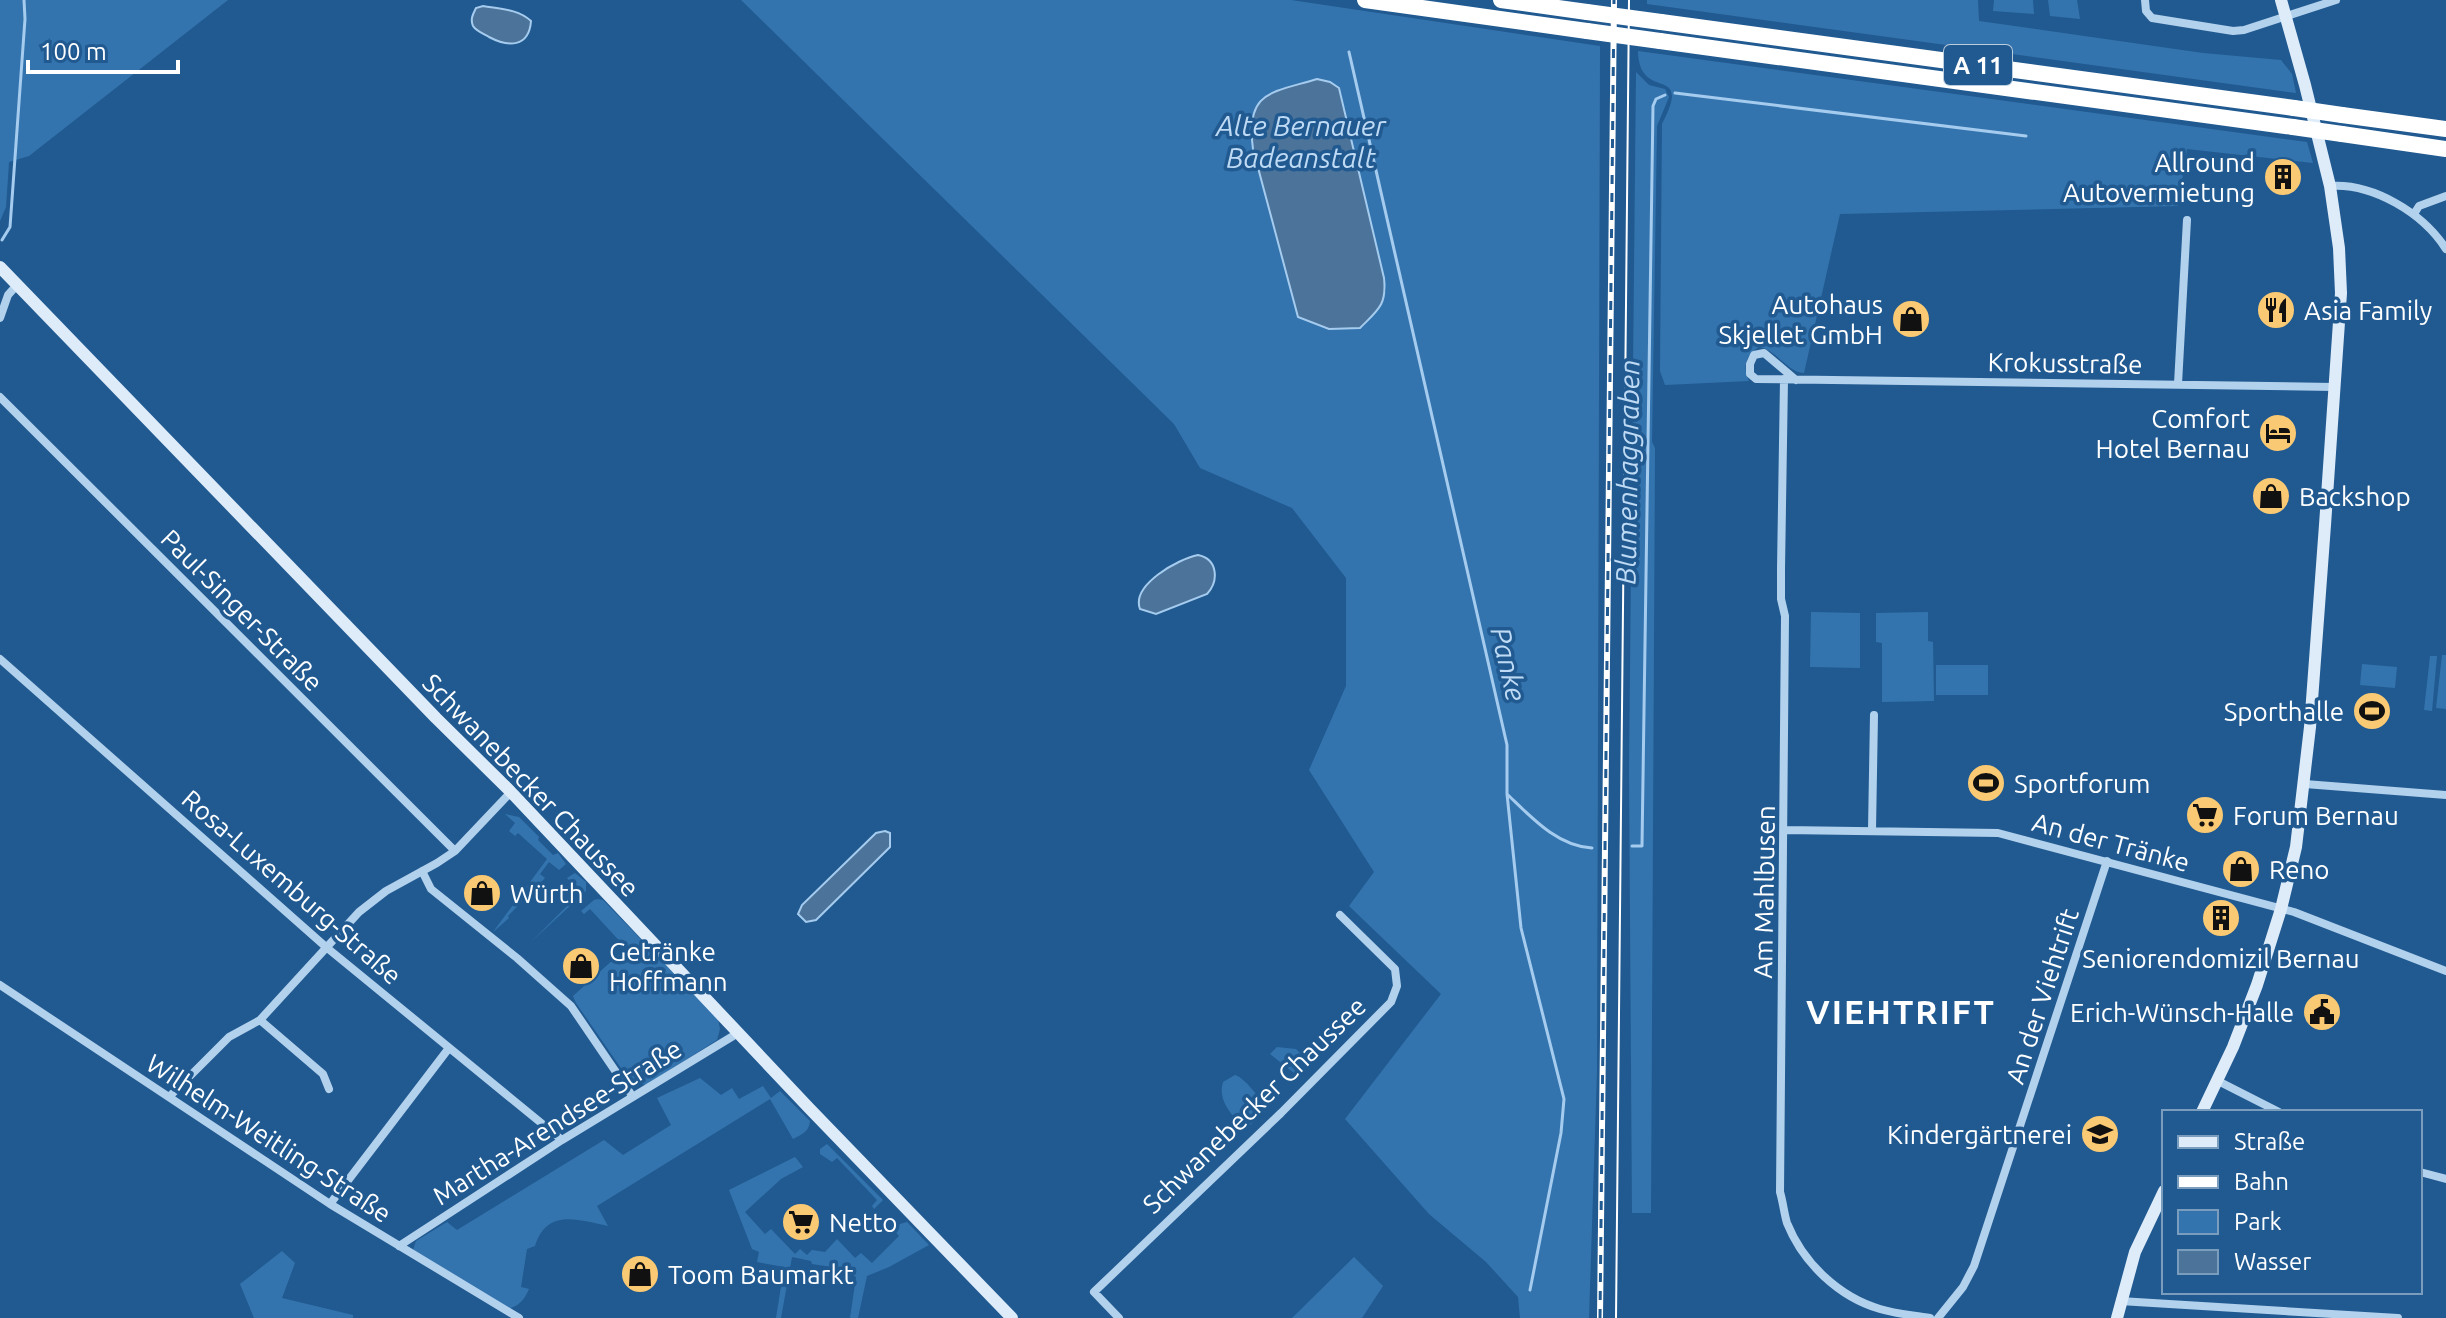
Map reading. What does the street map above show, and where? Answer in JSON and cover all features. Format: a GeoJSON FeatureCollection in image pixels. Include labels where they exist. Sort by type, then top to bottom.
{"type":"FeatureCollection","features":[{"type":"Feature","properties":{"kind":"highway","name":"A 11"},"geometry":{"type":"LineString","coordinates":[[1365,0],[2446,149]]}},
{"type":"Feature","properties":{"kind":"highway","name":"A 11"},"geometry":{"type":"LineString","coordinates":[[1501,0],[2446,129]]}},
{"type":"Feature","properties":{"kind":"main road"},"geometry":{"type":"LineString","coordinates":[[2203,1110],[2257,985],[2281,909],[2296,847],[2305,784],[2341,293],[2339,248],[2330,186],[2281,0]]}},
{"type":"Feature","properties":{"kind":"main road","name":"Schwanebecker Chaussee"},"geometry":{"type":"LineString","coordinates":[[4,270],[414,696],[511,792],[1012,1318]]}},
{"type":"Feature","properties":{"kind":"main road"},"geometry":{"type":"LineString","coordinates":[[2117,1318],[2135,1252],[2162,1195]]}},
{"type":"Feature","properties":{"kind":"street"},"geometry":{"type":"LineString","coordinates":[[2145,0],[2146,11],[2152,18],[2233,31],[2336,0]]}},
{"type":"Feature","properties":{"kind":"street"},"geometry":{"type":"LineString","coordinates":[[2330,186],[2358,188],[2398,204],[2423,221],[2446,249]]}},
{"type":"Feature","properties":{"kind":"street"},"geometry":{"type":"LineString","coordinates":[[2414,214],[2419,206],[2446,196]]}},
{"type":"Feature","properties":{"kind":"street"},"geometry":{"type":"LineString","coordinates":[[2178,384],[2187,220]]}},
{"type":"Feature","properties":{"kind":"street"},"geometry":{"type":"LineString","coordinates":[[0,318],[8,295],[17,285]]}},
{"type":"Feature","properties":{"kind":"street","name":"Krokusstraße"},"geometry":{"type":"LineString","coordinates":[[1796,380],[1764,353],[1754,355],[1750,374],[1756,379],[1796,380],[2178,384],[2334,387]]}},
{"type":"Feature","properties":{"kind":"street","name":"Am Mahlbusen"},"geometry":{"type":"LineString","coordinates":[[1784,379],[1781,599],[1785,616],[1785,830],[1780,1192],[1787,1222],[1810,1261],[1834,1285],[1869,1305],[1930,1318]]}},
{"type":"Feature","properties":{"kind":"street","name":"Paul-Singer-Straße"},"geometry":{"type":"LineString","coordinates":[[0,397],[455,851]]}},
{"type":"Feature","properties":{"kind":"street","name":"Rosa-Luxemburg-Straße"},"geometry":{"type":"LineString","coordinates":[[0,659],[326,947],[562,1140]]}},
{"type":"Feature","properties":{"kind":"street"},"geometry":{"type":"LineString","coordinates":[[1872,830],[1874,715]]}},
{"type":"Feature","properties":{"kind":"street"},"geometry":{"type":"LineString","coordinates":[[2305,784],[2446,795]]}},
{"type":"Feature","properties":{"kind":"street"},"geometry":{"type":"LineString","coordinates":[[169,1097],[229,1037],[260,1020],[374,899],[455,851],[511,792]]}},
{"type":"Feature","properties":{"kind":"street","name":"An der Tränke"},"geometry":{"type":"LineString","coordinates":[[1785,830],[1998,833],[2281,909],[2446,971]]}},
{"type":"Feature","properties":{"kind":"street","name":"An der Viehtrift"},"geometry":{"type":"LineString","coordinates":[[1938,1318],[1963,1287],[1974,1266],[2107,861]]}},
{"type":"Feature","properties":{"kind":"street"},"geometry":{"type":"LineString","coordinates":[[422,871],[431,889],[571,1006],[633,1097]]}},
{"type":"Feature","properties":{"kind":"street","name":"Schwanebecker Chaussee"},"geometry":{"type":"LineString","coordinates":[[1119,1318],[1094,1292],[1281,1113],[1391,1002],[1397,986],[1395,969],[1340,915]]}},
{"type":"Feature","properties":{"kind":"street","name":"Wilhelm-Weitling-Straße"},"geometry":{"type":"LineString","coordinates":[[0,985],[330,1204],[513,1317]]}},
{"type":"Feature","properties":{"kind":"street"},"geometry":{"type":"LineString","coordinates":[[260,1020],[323,1074],[329,1089]]}},
{"type":"Feature","properties":{"kind":"street","name":"Martha-Arendsee-Straße"},"geometry":{"type":"LineString","coordinates":[[399,1246],[562,1140],[738,1033]]}},
{"type":"Feature","properties":{"kind":"street"},"geometry":{"type":"LineString","coordinates":[[330,1204],[449,1048]]}},
{"type":"Feature","properties":{"kind":"street"},"geometry":{"type":"LineString","coordinates":[[2218,1081],[2275,1110]]}},
{"type":"Feature","properties":{"kind":"street"},"geometry":{"type":"LineString","coordinates":[[2422,1173],[2446,1179]]}},
{"type":"Feature","properties":{"kind":"street"},"geometry":{"type":"LineString","coordinates":[[2120,1301],[2281,1315],[2398,1318]]}},
{"type":"Feature","properties":{"kind":"green space"},"geometry":{"type":"Polygon","coordinates":[[[0,0],[228,0],[29,156],[9,162],[6,207],[0,221],[0,0]]]}},
{"type":"Feature","properties":{"kind":"green space"},"geometry":{"type":"Polygon","coordinates":[[[741,0],[1291,0],[1600,46],[1597,1071],[1589,1318],[1520,1318],[1518,1297],[1486,1262],[1429,1214],[1345,1119],[1441,994],[1349,906],[1374,872],[1309,770],[1346,686],[1346,578],[1292,508],[1200,468],[1174,424],[741,0]],[[1339,88],[1250,130],[1298,316],[1386,292],[1339,88]]]}},
{"type":"Feature","properties":{"kind":"green space"},"geometry":{"type":"Polygon","coordinates":[[[1647,0],[1978,0],[1979,21],[2203,53],[2281,60],[2292,74],[2296,93],[1647,4],[1647,0]]]}},
{"type":"Feature","properties":{"kind":"green space"},"geometry":{"type":"Polygon","coordinates":[[[1994,0],[2033,0],[2034,14],[1993,11],[1994,0]]]}},
{"type":"Feature","properties":{"kind":"green space"},"geometry":{"type":"Polygon","coordinates":[[[2048,0],[2077,0],[2080,19],[2050,16],[2048,0]]]}},
{"type":"Feature","properties":{"kind":"green space"},"geometry":{"type":"Polygon","coordinates":[[[1638,51],[2307,142],[2313,163],[2187,149],[2178,206],[1840,214],[1804,373],[1792,369],[1771,352],[1759,347],[1746,362],[1749,381],[1665,385],[1660,371],[1662,124],[1672,94],[1669,88],[1647,76],[1641,67],[1638,51]]]}},
{"type":"Feature","properties":{"kind":"green space"},"geometry":{"type":"Polygon","coordinates":[[[1636,72],[1649,85],[1665,89],[1669,97],[1657,126],[1652,442],[1655,448],[1651,1213],[1632,1213],[1629,770],[1636,72]]]}},
{"type":"Feature","properties":{"kind":"green space"},"geometry":{"type":"Polygon","coordinates":[[[1811,612],[1860,613],[1860,668],[1810,667],[1811,612]]]}},
{"type":"Feature","properties":{"kind":"green space"},"geometry":{"type":"Polygon","coordinates":[[[1928,612],[1928,641],[1933,642],[1934,701],[1882,702],[1882,643],[1876,642],[1876,613],[1928,612]]]}},
{"type":"Feature","properties":{"kind":"green space"},"geometry":{"type":"Polygon","coordinates":[[[2442,655],[2446,655],[2446,709],[2436,708],[2442,655]]]}},
{"type":"Feature","properties":{"kind":"green space"},"geometry":{"type":"Polygon","coordinates":[[[2430,656],[2437,656],[2432,711],[2424,710],[2430,656]]]}},
{"type":"Feature","properties":{"kind":"green space"},"geometry":{"type":"Polygon","coordinates":[[[2362,664],[2397,667],[2395,688],[2360,685],[2362,664]]]}},
{"type":"Feature","properties":{"kind":"green space"},"geometry":{"type":"Polygon","coordinates":[[[1936,665],[1988,665],[1988,695],[1936,695],[1936,665]]]}},
{"type":"Feature","properties":{"kind":"green space"},"geometry":{"type":"Polygon","coordinates":[[[505,814],[519,817],[553,855],[558,853],[566,864],[559,870],[549,862],[540,874],[545,878],[493,932],[547,859],[518,833],[515,836],[509,831],[515,823],[505,814]]]}},
{"type":"Feature","properties":{"kind":"green space"},"geometry":{"type":"Polygon","coordinates":[[[575,873],[586,882],[586,891],[531,942],[580,893],[567,878],[575,873]]]}},
{"type":"Feature","properties":{"kind":"green space"},"geometry":{"type":"Polygon","coordinates":[[[598,899],[603,900],[718,1019],[720,1029],[717,1040],[646,1085],[634,1082],[625,1074],[573,996],[626,948],[590,909],[584,914],[581,911],[598,899]]]}},
{"type":"Feature","properties":{"kind":"green space"},"geometry":{"type":"Polygon","coordinates":[[[1277,1047],[1296,1049],[1306,1063],[1294,1073],[1270,1054],[1277,1047]]]}},
{"type":"Feature","properties":{"kind":"green space"},"geometry":{"type":"Polygon","coordinates":[[[1235,1075],[1268,1108],[1246,1129],[1231,1114],[1222,1096],[1223,1082],[1235,1075]]]}},
{"type":"Feature","properties":{"kind":"green space"},"geometry":{"type":"Polygon","coordinates":[[[700,1078],[721,1095],[732,1088],[739,1099],[763,1086],[771,1098],[780,1091],[810,1121],[808,1128],[793,1139],[770,1099],[597,1206],[608,1226],[586,1221],[555,1221],[540,1234],[535,1246],[527,1249],[521,1287],[529,1289],[520,1302],[511,1308],[506,1309],[413,1250],[416,1241],[447,1222],[457,1230],[604,1140],[623,1155],[671,1125],[657,1098],[700,1078]]]}},
{"type":"Feature","properties":{"kind":"green space"},"geometry":{"type":"Polygon","coordinates":[[[827,1144],[883,1200],[874,1209],[872,1206],[877,1200],[837,1158],[832,1162],[820,1154],[820,1149],[827,1144]]]}},
{"type":"Feature","properties":{"kind":"green space"},"geometry":{"type":"Polygon","coordinates":[[[795,1157],[803,1167],[781,1179],[745,1212],[765,1234],[771,1229],[795,1254],[800,1249],[807,1255],[812,1250],[825,1252],[837,1239],[855,1258],[861,1253],[872,1263],[899,1236],[894,1230],[907,1222],[929,1245],[867,1276],[858,1318],[850,1318],[856,1277],[845,1269],[812,1264],[811,1261],[792,1257],[781,1318],[776,1318],[784,1267],[757,1262],[759,1252],[752,1249],[729,1190],[795,1157]]]}},
{"type":"Feature","properties":{"kind":"green space"},"geometry":{"type":"Polygon","coordinates":[[[282,1251],[295,1263],[282,1298],[353,1315],[353,1318],[254,1318],[240,1284],[282,1251]]]}},
{"type":"Feature","properties":{"kind":"green space"},"geometry":{"type":"Polygon","coordinates":[[[1354,1257],[1383,1286],[1362,1318],[1292,1318],[1354,1257]]]}},
{"type":"Feature","properties":{"kind":"water"},"geometry":{"type":"Polygon","coordinates":[[[483,6],[526,17],[531,21],[526,36],[522,41],[510,43],[478,31],[473,26],[472,17],[476,8],[483,6]]]}},
{"type":"Feature","properties":{"kind":"water","name":"Alte Bernauer Badeanstalt"},"geometry":{"type":"Polygon","coordinates":[[[1317,79],[1339,88],[1384,278],[1384,295],[1380,306],[1360,328],[1329,329],[1298,317],[1253,149],[1253,116],[1258,105],[1274,92],[1317,79]]]}},
{"type":"Feature","properties":{"kind":"water"},"geometry":{"type":"Polygon","coordinates":[[[1198,555],[1205,557],[1213,566],[1215,577],[1207,594],[1156,614],[1140,609],[1142,591],[1149,582],[1168,568],[1198,555]]]}},
{"type":"Feature","properties":{"kind":"water"},"geometry":{"type":"Polygon","coordinates":[[[876,833],[890,833],[890,847],[816,920],[806,922],[798,914],[802,905],[876,833]]]}},
{"type":"Feature","properties":{"kind":"waterway"},"geometry":{"type":"LineString","coordinates":[[2,240],[10,227],[24,0]]}},
{"type":"Feature","properties":{"kind":"waterway","name":"Panke"},"geometry":{"type":"LineString","coordinates":[[1349,52],[1507,745],[1507,794],[1521,928],[1564,1099],[1561,1133],[1530,1290]]}},
{"type":"Feature","properties":{"kind":"waterway"},"geometry":{"type":"LineString","coordinates":[[1675,93],[2026,136]]}},
{"type":"Feature","properties":{"kind":"waterway","name":"Blumenhaggraben"},"geometry":{"type":"LineString","coordinates":[[1632,846],[1642,846],[1653,106],[1656,99],[1665,95]]}},
{"type":"Feature","properties":{"kind":"waterway"},"geometry":{"type":"LineString","coordinates":[[1507,794],[1556,836],[1592,848]]}},
{"type":"Feature","properties":{"kind":"tram line"},"geometry":{"type":"LineString","coordinates":[[1616,1318],[1629,0]]}},
{"type":"Feature","properties":{"kind":"railway"},"geometry":{"type":"LineString","coordinates":[[1600,1318],[1614,0]]}},
{"type":"Feature","properties":{"kind":"place","name":"Allround Autovermietung"},"geometry":{"type":"Point","coordinates":[2283,177]}},
{"type":"Feature","properties":{"kind":"place","name":"Asia Family"},"geometry":{"type":"Point","coordinates":[2276,310]}},
{"type":"Feature","properties":{"kind":"place","name":"Autohaus Skjellet GmbH"},"geometry":{"type":"Point","coordinates":[1911,319]}},
{"type":"Feature","properties":{"kind":"place","name":"Comfort Hotel Bernau"},"geometry":{"type":"Point","coordinates":[2278,433]}},
{"type":"Feature","properties":{"kind":"place","name":"Backshop"},"geometry":{"type":"Point","coordinates":[2271,496]}},
{"type":"Feature","properties":{"kind":"place","name":"Sporthalle"},"geometry":{"type":"Point","coordinates":[2372,711]}},
{"type":"Feature","properties":{"kind":"place","name":"Sportforum"},"geometry":{"type":"Point","coordinates":[1986,783]}},
{"type":"Feature","properties":{"kind":"place","name":"Forum Bernau"},"geometry":{"type":"Point","coordinates":[2205,815]}},
{"type":"Feature","properties":{"kind":"place","name":"Reno"},"geometry":{"type":"Point","coordinates":[2241,869]}},
{"type":"Feature","properties":{"kind":"place","name":"Würth"},"geometry":{"type":"Point","coordinates":[482,893]}},
{"type":"Feature","properties":{"kind":"place","name":"Seniorendomizil Bernau"},"geometry":{"type":"Point","coordinates":[2221,918]}},
{"type":"Feature","properties":{"kind":"place","name":"Getränke Hoffmann"},"geometry":{"type":"Point","coordinates":[581,966]}},
{"type":"Feature","properties":{"kind":"place","name":"Erich-Wünsch-Halle"},"geometry":{"type":"Point","coordinates":[2322,1012]}},
{"type":"Feature","properties":{"kind":"place","name":"Kindergärtnerei"},"geometry":{"type":"Point","coordinates":[2100,1134]}},
{"type":"Feature","properties":{"kind":"place","name":"Netto"},"geometry":{"type":"Point","coordinates":[801,1222]}},
{"type":"Feature","properties":{"kind":"place","name":"Toom Baumarkt"},"geometry":{"type":"Point","coordinates":[640,1274]}},
{"type":"Feature","properties":{"kind":"district","name":"VIEHTRIFT"},"geometry":{"type":"Point","coordinates":[1901,1011]}}]}
